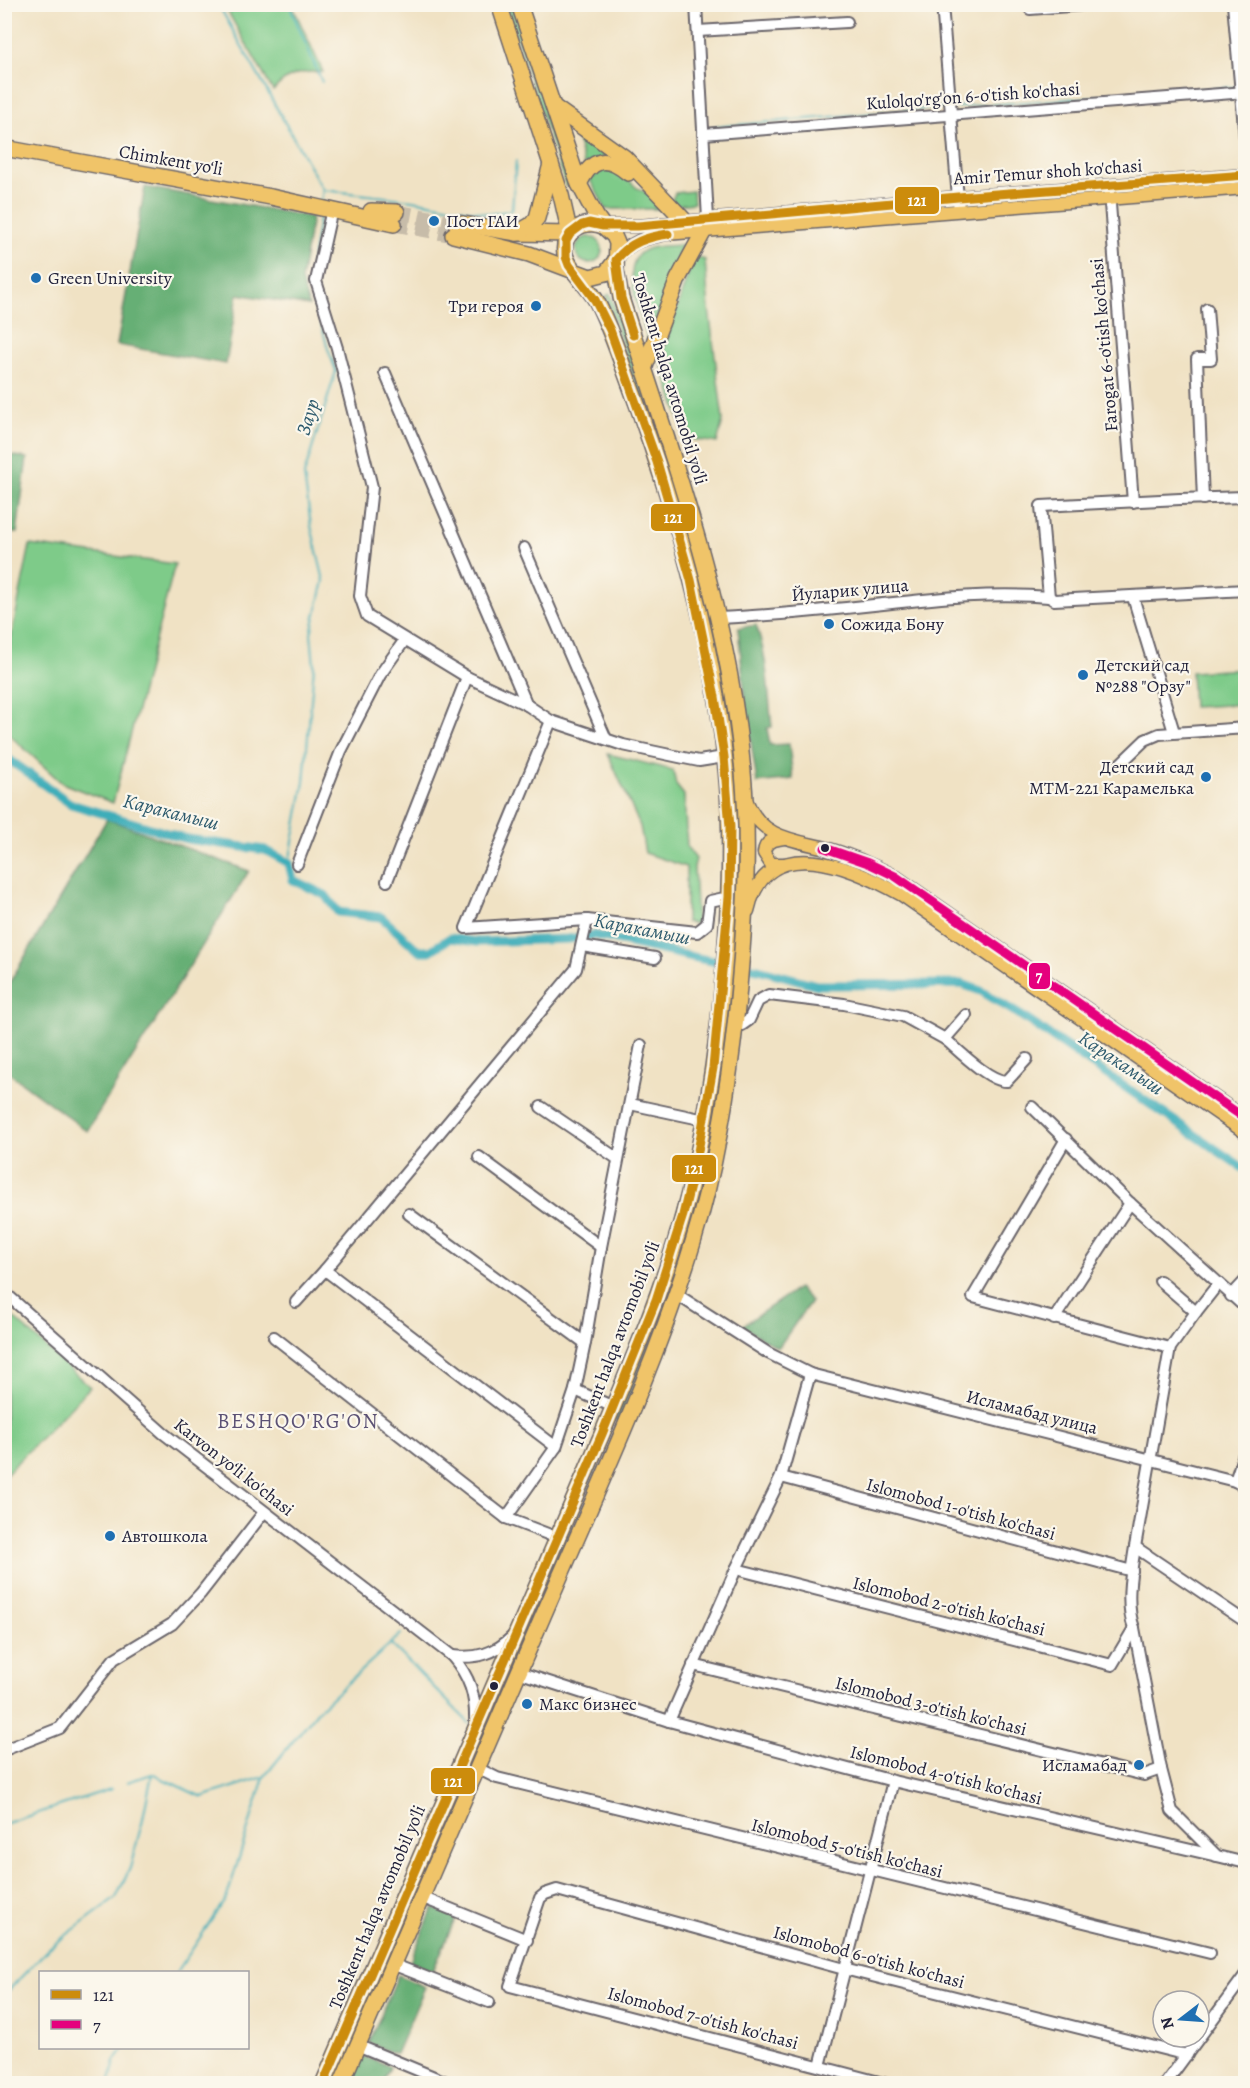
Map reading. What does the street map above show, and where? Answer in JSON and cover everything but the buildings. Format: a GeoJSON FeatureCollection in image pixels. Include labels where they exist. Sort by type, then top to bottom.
{"type":"FeatureCollection","features":[{"type":"Feature","properties":{"kind":"highway","name":"Toshkent halqa avtomobil yo'li"},"geometry":{"type":"LineString","coordinates":[[323,2084],[602,1434],[666,1272],[683,1215],[705,1120],[713,1068],[726,942],[730,827],[724,757],[700,619],[680,540],[644,424],[610,330],[596,300],[566,257],[564,249],[570,234],[561,195],[499,4]]}},
{"type":"Feature","properties":{"kind":"highway","name":"Toshkent halqa avtomobil yo'li"},"geometry":{"type":"LineString","coordinates":[[341,2084],[619,1440],[676,1294],[694,1238],[713,1163],[727,1088],[744,944],[747,861],[745,798],[740,738],[717,618],[696,535],[621,298],[616,260],[617,243],[614,236],[603,226],[579,184],[519,4]]}},
{"type":"Feature","properties":{"kind":"highway"},"geometry":{"type":"LineString","coordinates":[[554,107],[624,157],[686,222]]}},
{"type":"Feature","properties":{"kind":"highway","name":"Chimkent yo‘li"},"geometry":{"type":"LineString","coordinates":[[4,148],[332,209],[395,218]]}},
{"type":"Feature","properties":{"kind":"highway"},"geometry":{"type":"LineString","coordinates":[[579,184],[591,166],[606,160],[616,164],[643,187],[652,186]]}},
{"type":"Feature","properties":{"kind":"highway"},"geometry":{"type":"LineString","coordinates":[[517,233],[531,225],[537,218],[551,162]]}},
{"type":"Feature","properties":{"kind":"highway"},"geometry":{"type":"LineString","coordinates":[[540,235],[551,230],[555,224],[560,210],[561,195]]}},
{"type":"Feature","properties":{"kind":"highway"},"geometry":{"type":"LineString","coordinates":[[575,271],[454,229],[540,235],[570,234],[582,225],[603,226]]}},
{"type":"Feature","properties":{"kind":"highway"},"geometry":{"type":"LineString","coordinates":[[644,369],[678,279],[706,225]]}},
{"type":"Feature","properties":{"kind":"highway"},"geometry":{"type":"LineString","coordinates":[[541,258],[578,290],[610,330]]}},
{"type":"Feature","properties":{"kind":"highway","name":"Toshkent halqa avtomobil yo'li"},"geometry":{"type":"LineString","coordinates":[[575,271],[582,275],[598,276],[612,268],[616,260]]}},
{"type":"Feature","properties":{"kind":"highway"},"geometry":{"type":"LineString","coordinates":[[715,697],[733,694]]}},
{"type":"Feature","properties":{"kind":"highway"},"geometry":{"type":"LineString","coordinates":[[602,1434],[619,1440]]}},
{"type":"Feature","properties":{"kind":"highway"},"geometry":{"type":"LineString","coordinates":[[532,1598],[548,1604]]}},
{"type":"Feature","properties":{"kind":"main road","name":"Amir Temur shoh ko'chasi"},"geometry":{"type":"LineString","coordinates":[[616,260],[627,247],[640,240],[706,225],[958,197],[1245,175]]}},
{"type":"Feature","properties":{"kind":"main road","name":"Amir Temur shoh ko'chasi"},"geometry":{"type":"LineString","coordinates":[[603,226],[686,222],[706,225],[959,211],[1245,188]]}},
{"type":"Feature","properties":{"kind":"main road"},"geometry":{"type":"LineString","coordinates":[[745,798],[751,813],[762,826],[773,833],[848,856],[895,876],[1245,1119]]}},
{"type":"Feature","properties":{"kind":"main road"},"geometry":{"type":"LineString","coordinates":[[785,838],[769,842],[765,846],[764,854],[771,864],[803,860],[827,863],[871,878],[902,895],[1245,1133]]}},
{"type":"Feature","properties":{"kind":"main road"},"geometry":{"type":"LineString","coordinates":[[745,924],[749,905],[758,886],[771,872],[784,864]]}},
{"type":"Feature","properties":{"kind":"street"},"geometry":{"type":"LineString","coordinates":[[696,4],[706,225]]}},
{"type":"Feature","properties":{"kind":"street"},"geometry":{"type":"LineString","coordinates":[[942,4],[959,211]]}},
{"type":"Feature","properties":{"kind":"street"},"geometry":{"type":"LineString","coordinates":[[1029,9],[1096,4]]}},
{"type":"Feature","properties":{"kind":"street"},"geometry":{"type":"LineString","coordinates":[[1233,4],[1244,92],[1245,150]]}},
{"type":"Feature","properties":{"kind":"street"},"geometry":{"type":"LineString","coordinates":[[698,31],[847,22]]}},
{"type":"Feature","properties":{"kind":"street","name":"Kulolqo'rg'on 6-o'tish ko'chasi"},"geometry":{"type":"LineString","coordinates":[[703,134],[1244,92]]}},
{"type":"Feature","properties":{"kind":"street","name":"Farogat 6-o'tish ko'chasi"},"geometry":{"type":"LineString","coordinates":[[1108,186],[1133,502]]}},
{"type":"Feature","properties":{"kind":"street"},"geometry":{"type":"LineString","coordinates":[[332,209],[316,280],[337,348],[372,486],[360,596],[367,616],[404,641],[466,676],[527,705],[551,721],[623,745],[699,761],[724,757]]}},
{"type":"Feature","properties":{"kind":"street"},"geometry":{"type":"LineString","coordinates":[[1203,499],[1197,359],[1211,359],[1207,309]]}},
{"type":"Feature","properties":{"kind":"street"},"geometry":{"type":"LineString","coordinates":[[385,373],[527,705]]}},
{"type":"Feature","properties":{"kind":"street"},"geometry":{"type":"LineString","coordinates":[[1049,597],[1041,506],[1245,497]]}},
{"type":"Feature","properties":{"kind":"street"},"geometry":{"type":"LineString","coordinates":[[524,548],[606,739]]}},
{"type":"Feature","properties":{"kind":"street","name":"Йуларик улица"},"geometry":{"type":"LineString","coordinates":[[717,618],[1015,593],[1049,597],[1054,600],[1245,590]]}},
{"type":"Feature","properties":{"kind":"street"},"geometry":{"type":"LineString","coordinates":[[1133,597],[1174,732]]}},
{"type":"Feature","properties":{"kind":"street"},"geometry":{"type":"LineString","coordinates":[[297,864],[340,751],[380,675],[404,641]]}},
{"type":"Feature","properties":{"kind":"street"},"geometry":{"type":"LineString","coordinates":[[387,881],[466,676]]}},
{"type":"Feature","properties":{"kind":"street"},"geometry":{"type":"LineString","coordinates":[[551,721],[466,928],[587,920],[697,932],[707,924],[710,901],[729,897]]}},
{"type":"Feature","properties":{"kind":"street"},"geometry":{"type":"LineString","coordinates":[[1119,765],[1145,740],[1159,734],[1245,728]]}},
{"type":"Feature","properties":{"kind":"street"},"geometry":{"type":"LineString","coordinates":[[296,1302],[576,969],[587,920]]}},
{"type":"Feature","properties":{"kind":"street"},"geometry":{"type":"LineString","coordinates":[[582,946],[655,958]]}},
{"type":"Feature","properties":{"kind":"street"},"geometry":{"type":"LineString","coordinates":[[735,1026],[742,1025],[749,1020],[758,1001],[769,995],[844,1004],[903,1017],[945,1039],[985,1072],[1002,1081],[1007,1081],[1027,1059]]}},
{"type":"Feature","properties":{"kind":"street"},"geometry":{"type":"LineString","coordinates":[[945,1039],[966,1015]]}},
{"type":"Feature","properties":{"kind":"street"},"geometry":{"type":"LineString","coordinates":[[506,1518],[556,1447],[575,1390],[640,1045]]}},
{"type":"Feature","properties":{"kind":"street"},"geometry":{"type":"LineString","coordinates":[[630,1104],[705,1120]]}},
{"type":"Feature","properties":{"kind":"street"},"geometry":{"type":"LineString","coordinates":[[542,1107],[618,1159]]}},
{"type":"Feature","properties":{"kind":"street"},"geometry":{"type":"LineString","coordinates":[[1032,1107],[1130,1203],[1245,1308]]}},
{"type":"Feature","properties":{"kind":"street"},"geometry":{"type":"LineString","coordinates":[[1066,1139],[974,1297],[1170,1348]]}},
{"type":"Feature","properties":{"kind":"street"},"geometry":{"type":"LineString","coordinates":[[479,1157],[601,1246]]}},
{"type":"Feature","properties":{"kind":"street"},"geometry":{"type":"LineString","coordinates":[[1054,1319],[1130,1203]]}},
{"type":"Feature","properties":{"kind":"street"},"geometry":{"type":"LineString","coordinates":[[409,1214],[585,1343]]}},
{"type":"Feature","properties":{"kind":"street"},"geometry":{"type":"LineString","coordinates":[[325,1270],[556,1447]]}},
{"type":"Feature","properties":{"kind":"street"},"geometry":{"type":"LineString","coordinates":[[1231,1296],[1245,1280]]}},
{"type":"Feature","properties":{"kind":"street"},"geometry":{"type":"LineString","coordinates":[[1160,1281],[1196,1312]]}},
{"type":"Feature","properties":{"kind":"street"},"geometry":{"type":"LineString","coordinates":[[1217,1856],[1172,1810],[1161,1769],[1134,1628],[1130,1618],[1135,1547],[1170,1348],[1218,1284]]}},
{"type":"Feature","properties":{"kind":"street","name":"Karvon yo‘li ko'chasi"},"geometry":{"type":"LineString","coordinates":[[4,1292],[163,1433],[452,1656],[465,1673],[472,1689],[476,1708],[475,1729]]}},
{"type":"Feature","properties":{"kind":"street","name":"Исламабад улица"},"geometry":{"type":"LineString","coordinates":[[676,1294],[768,1353],[810,1374],[1236,1480],[1245,1487]]}},
{"type":"Feature","properties":{"kind":"street"},"geometry":{"type":"LineString","coordinates":[[274,1337],[506,1518],[558,1538]]}},
{"type":"Feature","properties":{"kind":"street"},"geometry":{"type":"LineString","coordinates":[[669,1721],[736,1569],[781,1478],[810,1374]]}},
{"type":"Feature","properties":{"kind":"street"},"geometry":{"type":"LineString","coordinates":[[575,1390],[609,1405]]}},
{"type":"Feature","properties":{"kind":"street"},"geometry":{"type":"LineString","coordinates":[[1236,1480],[1245,1448]]}},
{"type":"Feature","properties":{"kind":"street","name":"Islomobod 1-o'tish ko'chasi"},"geometry":{"type":"LineString","coordinates":[[781,1478],[1132,1572]]}},
{"type":"Feature","properties":{"kind":"street"},"geometry":{"type":"LineString","coordinates":[[4,1750],[60,1728],[114,1659],[172,1624],[201,1593],[264,1512]]}},
{"type":"Feature","properties":{"kind":"street"},"geometry":{"type":"LineString","coordinates":[[1135,1547],[1245,1622]]}},
{"type":"Feature","properties":{"kind":"street","name":"Islomobod 2-o'tish ko'chasi"},"geometry":{"type":"LineString","coordinates":[[736,1569],[1112,1665],[1134,1628]]}},
{"type":"Feature","properties":{"kind":"street"},"geometry":{"type":"LineString","coordinates":[[452,1656],[471,1657],[494,1651],[518,1631]]}},
{"type":"Feature","properties":{"kind":"street","name":"Islomobod 3-o'tish ko'chasi"},"geometry":{"type":"LineString","coordinates":[[693,1665],[1144,1775],[1161,1769]]}},
{"type":"Feature","properties":{"kind":"street","name":"Islomobod 4-o'tish ko'chasi"},"geometry":{"type":"LineString","coordinates":[[518,1672],[669,1721],[893,1781],[1245,1863]]}},
{"type":"Feature","properties":{"kind":"street","name":"Islomobod 5-o'tish ko'chasi"},"geometry":{"type":"LineString","coordinates":[[477,1768],[496,1778],[1210,1953]]}},
{"type":"Feature","properties":{"kind":"street"},"geometry":{"type":"LineString","coordinates":[[820,2066],[893,1781]]}},
{"type":"Feature","properties":{"kind":"street","name":"Islomobod 6-o'tish ko'chasi"},"geometry":{"type":"LineString","coordinates":[[527,1940],[537,1904],[545,1894],[557,1890],[844,1969],[1187,2055]]}},
{"type":"Feature","properties":{"kind":"street"},"geometry":{"type":"LineString","coordinates":[[421,1897],[527,1940]]}},
{"type":"Feature","properties":{"kind":"street","name":"Islomobod 7-o'tish ko'chasi"},"geometry":{"type":"LineString","coordinates":[[527,1940],[510,1986],[887,2084]]}},
{"type":"Feature","properties":{"kind":"street"},"geometry":{"type":"LineString","coordinates":[[392,1965],[489,2002]]}},
{"type":"Feature","properties":{"kind":"street"},"geometry":{"type":"LineString","coordinates":[[1165,2084],[1245,1974]]}},
{"type":"Feature","properties":{"kind":"street"},"geometry":{"type":"LineString","coordinates":[[1236,1988],[1245,1996]]}},
{"type":"Feature","properties":{"kind":"street"},"geometry":{"type":"LineString","coordinates":[[357,2045],[451,2084]]}},
{"type":"Feature","properties":{"kind":"green space"},"geometry":{"type":"Polygon","coordinates":[[[224,5],[292,5],[323,72],[308,72],[289,77],[273,91],[224,5]]]}},
{"type":"Feature","properties":{"kind":"green space"},"geometry":{"type":"Polygon","coordinates":[[[505,5],[512,5],[572,184],[566,186],[505,5]]]}},
{"type":"Feature","properties":{"kind":"green space"},"geometry":{"type":"Polygon","coordinates":[[[575,131],[580,132],[609,155],[584,165],[575,131]]]}},
{"type":"Feature","properties":{"kind":"green space"},"geometry":{"type":"Polygon","coordinates":[[[601,169],[618,170],[637,188],[647,193],[652,191],[663,204],[660,209],[606,209],[590,180],[594,172],[601,169]]]}},
{"type":"Feature","properties":{"kind":"green space"},"geometry":{"type":"Polygon","coordinates":[[[145,187],[312,217],[301,280],[309,306],[238,294],[226,364],[117,345],[145,187]]]}},
{"type":"Feature","properties":{"kind":"green space"},"geometry":{"type":"Polygon","coordinates":[[[693,191],[694,203],[676,205],[672,200],[675,193],[693,191]]]}},
{"type":"Feature","properties":{"kind":"green space"},"geometry":{"type":"Polygon","coordinates":[[[589,237],[598,241],[602,250],[598,259],[589,263],[580,259],[576,250],[580,241],[589,237]]]}},
{"type":"Feature","properties":{"kind":"green space"},"geometry":{"type":"Polygon","coordinates":[[[682,245],[648,341],[634,292],[633,267],[637,257],[649,248],[682,245]]]}},
{"type":"Feature","properties":{"kind":"green space"},"geometry":{"type":"Polygon","coordinates":[[[694,256],[705,260],[723,420],[717,443],[686,438],[660,360],[694,256]]]}},
{"type":"Feature","properties":{"kind":"green space"},"geometry":{"type":"Polygon","coordinates":[[[610,294],[667,458],[708,598],[724,684],[719,685],[661,459],[606,296],[610,294]]]}},
{"type":"Feature","properties":{"kind":"green space"},"geometry":{"type":"Polygon","coordinates":[[[5,454],[27,458],[17,533],[5,533],[5,454]]]}},
{"type":"Feature","properties":{"kind":"green space"},"geometry":{"type":"Polygon","coordinates":[[[30,545],[175,564],[113,803],[62,783],[5,731],[5,667],[30,545]]]}},
{"type":"Feature","properties":{"kind":"green space"},"geometry":{"type":"Polygon","coordinates":[[[756,625],[767,675],[772,727],[767,728],[770,745],[789,744],[793,779],[757,783],[738,628],[756,625]]]}},
{"type":"Feature","properties":{"kind":"green space"},"geometry":{"type":"Polygon","coordinates":[[[1245,669],[1245,704],[1193,707],[1191,672],[1245,669]]]}},
{"type":"Feature","properties":{"kind":"green space"},"geometry":{"type":"Polygon","coordinates":[[[727,704],[739,795],[742,888],[723,1073],[707,1162],[682,1251],[653,1337],[618,1421],[614,1419],[632,1377],[719,1070],[732,980],[737,889],[737,843],[723,705],[727,704]]]}},
{"type":"Feature","properties":{"kind":"green space"},"geometry":{"type":"Polygon","coordinates":[[[608,754],[673,770],[676,785],[684,795],[687,847],[696,859],[694,867],[697,924],[686,922],[686,867],[645,853],[640,826],[608,754]]]}},
{"type":"Feature","properties":{"kind":"green space"},"geometry":{"type":"Polygon","coordinates":[[[107,819],[249,871],[87,1131],[5,1070],[5,990],[107,819]]]}},
{"type":"Feature","properties":{"kind":"green space"},"geometry":{"type":"Polygon","coordinates":[[[798,1288],[811,1301],[778,1348],[742,1326],[798,1288]]]}},
{"type":"Feature","properties":{"kind":"green space"},"geometry":{"type":"Polygon","coordinates":[[[5,1310],[90,1387],[5,1475],[5,1310]]]}},
{"type":"Feature","properties":{"kind":"green space"},"geometry":{"type":"Polygon","coordinates":[[[600,1449],[604,1451],[544,1592],[539,1590],[600,1449]]]}},
{"type":"Feature","properties":{"kind":"green space"},"geometry":{"type":"Polygon","coordinates":[[[532,1606],[537,1608],[333,2083],[327,2084],[532,1606]]]}},
{"type":"Feature","properties":{"kind":"green space"},"geometry":{"type":"Polygon","coordinates":[[[433,1908],[456,1917],[433,1971],[410,1962],[433,1908]]]}},
{"type":"Feature","properties":{"kind":"green space"},"geometry":{"type":"Polygon","coordinates":[[[398,1975],[425,1987],[396,2054],[369,2043],[398,1975]]]}},
{"type":"Feature","properties":{"kind":"green space"},"geometry":{"type":"Polygon","coordinates":[[[362,2057],[390,2067],[383,2083],[352,2083],[362,2057]]]}},
{"type":"Feature","properties":{"kind":"waterway","name":"Заур"},"geometry":{"type":"LineString","coordinates":[[218,4],[323,190],[321,201]]}},
{"type":"Feature","properties":{"kind":"waterway"},"geometry":{"type":"LineString","coordinates":[[289,4],[322,82]]}},
{"type":"Feature","properties":{"kind":"waterway"},"geometry":{"type":"LineString","coordinates":[[957,107],[1235,87]]}},
{"type":"Feature","properties":{"kind":"waterway"},"geometry":{"type":"LineString","coordinates":[[713,127],[946,107]]}},
{"type":"Feature","properties":{"kind":"waterway"},"geometry":{"type":"LineString","coordinates":[[323,190],[413,200],[490,214],[512,210],[516,161]]}},
{"type":"Feature","properties":{"kind":"waterway","name":"Заур"},"geometry":{"type":"LineString","coordinates":[[289,863],[304,782],[314,666],[311,633],[324,581],[311,526],[304,475],[336,371],[309,280],[320,212]]}},
{"type":"Feature","properties":{"kind":"waterway","name":"Каракамыш"},"geometry":{"type":"LineString","coordinates":[[4,756],[71,804],[187,839],[265,850],[289,863],[293,880],[325,895],[338,912],[381,917],[419,951],[430,951],[450,938],[477,942],[568,939],[594,935],[758,969],[817,985],[962,984],[981,991],[1020,1015],[1246,1170]]}},
{"type":"Feature","properties":{"kind":"waterway"},"geometry":{"type":"LineString","coordinates":[[178,1971],[227,1897],[264,1777],[319,1709],[401,1634]]}},
{"type":"Feature","properties":{"kind":"waterway"},"geometry":{"type":"LineString","coordinates":[[390,1643],[469,1723]]}},
{"type":"Feature","properties":{"kind":"waterway"},"geometry":{"type":"LineString","coordinates":[[127,1782],[152,1774],[202,1797],[264,1777]]}},
{"type":"Feature","properties":{"kind":"waterway"},"geometry":{"type":"LineString","coordinates":[[4,1995],[49,1948],[116,1898],[130,1868],[152,1774]]}},
{"type":"Feature","properties":{"kind":"waterway"},"geometry":{"type":"LineString","coordinates":[[4,1824],[111,1789]]}},
{"type":"Feature","properties":{"kind":"waterway"},"geometry":{"type":"LineString","coordinates":[[109,2084],[115,2061],[123,2049]]}},
{"type":"Feature","properties":{"kind":"tunnel"},"geometry":{"type":"LineString","coordinates":[[397,212],[456,223]]}},
{"type":"Feature","properties":{"kind":"tunnel"},"geometry":{"type":"LineString","coordinates":[[394,224],[453,235]]}},
{"type":"Feature","properties":{"kind":"transit line","name":"121"},"geometry":{"type":"LineString","coordinates":[[323,2084],[602,1434],[656,1300],[683,1215],[697,1157],[713,1068],[729,897],[730,827],[724,757],[715,697],[691,580],[657,462],[610,330],[595,300],[569,265],[566,257],[566,241],[570,234],[589,223],[603,226],[638,226],[958,197],[1246,175]]}},
{"type":"Feature","properties":{"kind":"transit line","name":"121"},"geometry":{"type":"LineString","coordinates":[[633,335],[621,298],[616,260],[639,241],[668,234]]}},
{"type":"Feature","properties":{"kind":"transit line","name":"7"},"geometry":{"type":"LineString","coordinates":[[825,848],[868,863],[895,876],[1246,1119]]}},
{"type":"Feature","properties":{"kind":"place","name":"Пост ГАИ"},"geometry":{"type":"Point","coordinates":[434,221]}},
{"type":"Feature","properties":{"kind":"place","name":"Green University"},"geometry":{"type":"Point","coordinates":[36,278]}},
{"type":"Feature","properties":{"kind":"place","name":"Три героя"},"geometry":{"type":"Point","coordinates":[536,306]}},
{"type":"Feature","properties":{"kind":"place","name":"Сожида Бону"},"geometry":{"type":"Point","coordinates":[829,624]}},
{"type":"Feature","properties":{"kind":"place","name":"Детский сад №288 \"Орзу\""},"geometry":{"type":"Point","coordinates":[1083,675]}},
{"type":"Feature","properties":{"kind":"place","name":"Детский сад МТМ-221 Карамелька"},"geometry":{"type":"Point","coordinates":[1206,777]}},
{"type":"Feature","properties":{"kind":"place","name":"Автошкола"},"geometry":{"type":"Point","coordinates":[110,1536]}},
{"type":"Feature","properties":{"kind":"place","name":"Макс бизнес"},"geometry":{"type":"Point","coordinates":[527,1704]}},
{"type":"Feature","properties":{"kind":"place","name":"Исламабад"},"geometry":{"type":"Point","coordinates":[1139,1765]}},
{"type":"Feature","properties":{"kind":"district","name":"BESHQO'RG'ON"},"geometry":{"type":"Point","coordinates":[298,1421]}}]}
